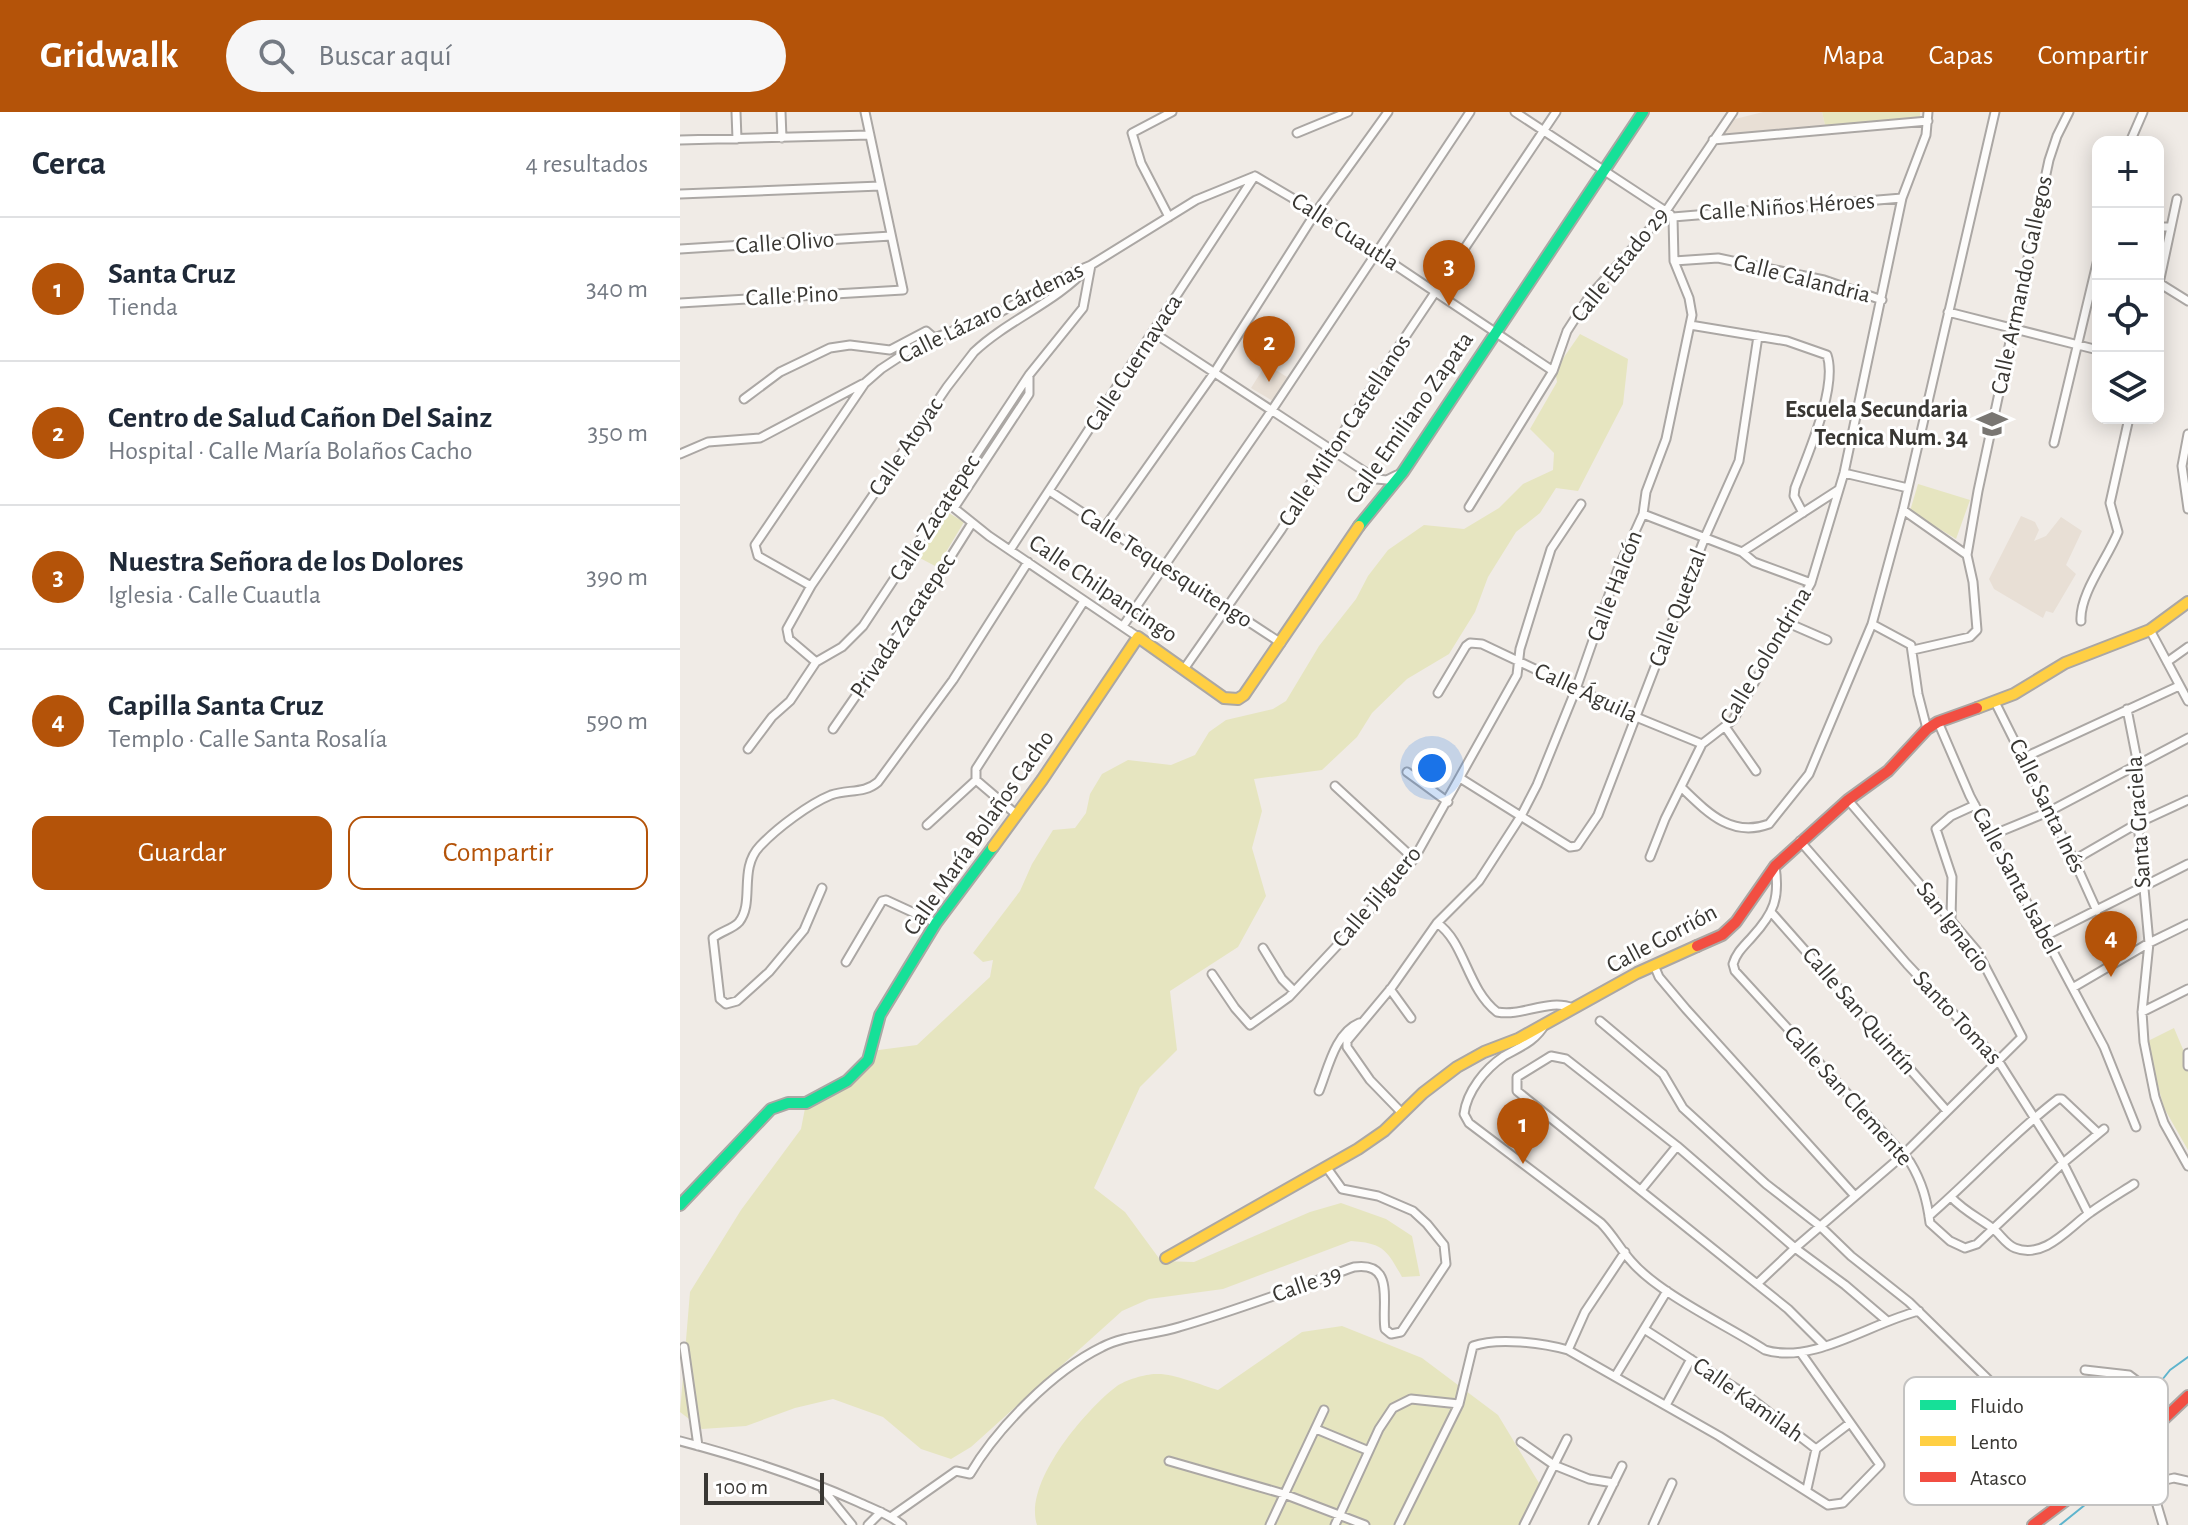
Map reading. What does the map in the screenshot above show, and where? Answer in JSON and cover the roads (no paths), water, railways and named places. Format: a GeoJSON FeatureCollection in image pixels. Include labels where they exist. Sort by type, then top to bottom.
{"type":"FeatureCollection","features":[{"type":"Feature","properties":{"kind":"street"},"geometry":{"type":"LineString","coordinates":[[736,112],[737,139]]}},
{"type":"Feature","properties":{"kind":"street"},"geometry":{"type":"LineString","coordinates":[[781,112],[782,138]]}},
{"type":"Feature","properties":{"kind":"street"},"geometry":{"type":"LineString","coordinates":[[865,112],[891,236]]}},
{"type":"Feature","properties":{"kind":"street"},"geometry":{"type":"LineString","coordinates":[[1169,217],[1141,163],[1132,133],[1172,112]]}},
{"type":"Feature","properties":{"kind":"street"},"geometry":{"type":"LineString","coordinates":[[1297,133],[1348,112]]}},
{"type":"Feature","properties":{"kind":"street"},"geometry":{"type":"LineString","coordinates":[[1105,527],[1214,373],[1316,212],[1388,112]]}},
{"type":"Feature","properties":{"kind":"street"},"geometry":{"type":"LineString","coordinates":[[1123,626],[1272,410],[1470,112]]}},
{"type":"Feature","properties":{"kind":"street"},"geometry":{"type":"LineString","coordinates":[[1515,112],[1670,214]]}},
{"type":"Feature","properties":{"kind":"street","name":"Calle Milton Castellanos"},"geometry":{"type":"LineString","coordinates":[[1184,669],[1281,530],[1330,450],[1556,112]]}},
{"type":"Feature","properties":{"kind":"street","name":"Calle Emiliano Zapata"},"geometry":{"type":"LineString","coordinates":[[1231,700],[1244,695],[1365,517],[1403,472],[1643,112]]}},
{"type":"Feature","properties":{"kind":"street","name":"Calle Estado 29"},"geometry":{"type":"LineString","coordinates":[[1469,507],[1553,371],[1567,331],[1589,297],[1670,214],[1733,112]]}},
{"type":"Feature","properties":{"kind":"street","name":"Calle Golondrina"},"geometry":{"type":"LineString","coordinates":[[1650,857],[1702,744],[1726,728],[1811,583],[1844,473],[1902,198],[1920,154],[1928,112]]}},
{"type":"Feature","properties":{"kind":"street"},"geometry":{"type":"LineString","coordinates":[[1682,788],[1721,822],[1749,828],[1769,824],[1809,774],[1823,745],[1872,624],[1903,510],[1995,112]]}},
{"type":"Feature","properties":{"kind":"street","name":"Calle Armando Gallegos"},"geometry":{"type":"LineString","coordinates":[[1913,650],[1970,637],[1977,630],[1975,596],[1967,555],[1978,491],[2049,160],[2069,112]]}},
{"type":"Feature","properties":{"kind":"street"},"geometry":{"type":"LineString","coordinates":[[2133,136],[2143,112]]}},
{"type":"Feature","properties":{"kind":"street"},"geometry":{"type":"LineString","coordinates":[[1713,140],[1928,121]]}},
{"type":"Feature","properties":{"kind":"street"},"geometry":{"type":"LineString","coordinates":[[680,140],[870,135]]}},
{"type":"Feature","properties":{"kind":"street","name":"Calle Lázaro Cárdenas"},"geometry":{"type":"LineString","coordinates":[[811,586],[758,556],[755,545],[865,383],[881,369],[933,337],[997,314],[1091,265],[1196,200],[1255,176]]}},
{"type":"Feature","properties":{"kind":"street","name":"Calle Cuautla"},"geometry":{"type":"LineString","coordinates":[[1255,176],[1316,212],[1553,371]]}},
{"type":"Feature","properties":{"kind":"street","name":"Calle Cuernavaca"},"geometry":{"type":"LineString","coordinates":[[1010,550],[1051,492],[1255,176]]}},
{"type":"Feature","properties":{"kind":"street"},"geometry":{"type":"LineString","coordinates":[[680,194],[880,186]]}},
{"type":"Feature","properties":{"kind":"street","name":"Calle Niños Héroes"},"geometry":{"type":"LineString","coordinates":[[1670,214],[1902,198]]}},
{"type":"Feature","properties":{"kind":"street"},"geometry":{"type":"LineString","coordinates":[[2160,280],[2177,199]]}},
{"type":"Feature","properties":{"kind":"street","name":"Calle Halcón"},"geometry":{"type":"LineString","coordinates":[[1402,1113],[1370,1080],[1347,1047],[1347,1041],[1390,989],[1437,923],[1479,881],[1521,816],[1576,689],[1618,569],[1643,514],[1646,492],[1666,439],[1690,325],[1692,309],[1674,261],[1670,214]]}},
{"type":"Feature","properties":{"kind":"street"},"geometry":{"type":"LineString","coordinates":[[2164,227],[2171,227]]}},
{"type":"Feature","properties":{"kind":"street","name":"Calle Olivo"},"geometry":{"type":"LineString","coordinates":[[680,249],[891,236]]}},
{"type":"Feature","properties":{"kind":"street","name":"Calle Pino"},"geometry":{"type":"LineString","coordinates":[[680,303],[903,290],[891,236]]}},
{"type":"Feature","properties":{"kind":"street","name":"Calle Calandria"},"geometry":{"type":"LineString","coordinates":[[1674,261],[1718,258],[1824,280],[1882,300]]}},
{"type":"Feature","properties":{"kind":"street","name":"Calle Zacatepec"},"geometry":{"type":"LineString","coordinates":[[748,749],[772,717],[790,701],[816,662],[842,647],[863,626],[1029,375],[1083,308],[1091,265]]}},
{"type":"Feature","properties":{"kind":"street","name":"Calle Atoyac"},"geometry":{"type":"LineString","coordinates":[[816,662],[789,639],[787,634],[791,621],[811,586],[947,387],[990,337],[1062,293],[1091,265]]}},
{"type":"Feature","properties":{"kind":"street"},"geometry":{"type":"LineString","coordinates":[[2054,443],[2093,280]]}},
{"type":"Feature","properties":{"kind":"street"},"geometry":{"type":"LineString","coordinates":[[2164,288],[2188,301]]}},
{"type":"Feature","properties":{"kind":"street"},"geometry":{"type":"LineString","coordinates":[[1948,312],[2092,349]]}},
{"type":"Feature","properties":{"kind":"street"},"geometry":{"type":"LineString","coordinates":[[1690,325],[1787,341],[1827,355],[1829,377],[1819,424],[1795,488],[1794,496],[1803,513]]}},
{"type":"Feature","properties":{"kind":"street"},"geometry":{"type":"LineString","coordinates":[[744,399],[780,372],[830,348],[850,345],[890,350],[926,331],[933,337]]}},
{"type":"Feature","properties":{"kind":"street"},"geometry":{"type":"LineString","coordinates":[[1154,333],[1382,481],[1403,472]]}},
{"type":"Feature","properties":{"kind":"street","name":"Calle Quetzal"},"geometry":{"type":"LineString","coordinates":[[1521,816],[1573,848],[1598,815],[1705,537],[1739,461],[1758,336]]}},
{"type":"Feature","properties":{"kind":"street","name":"Calle Chilpancingo"},"geometry":{"type":"LineString","coordinates":[[1029,375],[1029,394],[954,508],[1010,550],[1231,700]]}},
{"type":"Feature","properties":{"kind":"street"},"geometry":{"type":"LineString","coordinates":[[680,454],[708,442],[760,438],[865,383]]}},
{"type":"Feature","properties":{"kind":"street"},"geometry":{"type":"LineString","coordinates":[[2081,621],[2084,603],[2118,532],[2110,503],[2128,424]]}},
{"type":"Feature","properties":{"kind":"street"},"geometry":{"type":"LineString","coordinates":[[2188,434],[2182,466],[2188,509]]}},
{"type":"Feature","properties":{"kind":"street"},"geometry":{"type":"LineString","coordinates":[[1844,473],[1908,488]]}},
{"type":"Feature","properties":{"kind":"street"},"geometry":{"type":"LineString","coordinates":[[1742,552],[1839,490]]}},
{"type":"Feature","properties":{"kind":"street","name":"Calle Tequesquitengo"},"geometry":{"type":"LineString","coordinates":[[1051,492],[1281,643]]}},
{"type":"Feature","properties":{"kind":"street","name":"Calle Jilguero"},"geometry":{"type":"LineString","coordinates":[[1212,974],[1250,1025],[1294,991],[1414,859],[1517,675],[1520,649],[1551,549],[1581,504]]}},
{"type":"Feature","properties":{"kind":"street"},"geometry":{"type":"LineString","coordinates":[[1903,510],[1967,555]]}},
{"type":"Feature","properties":{"kind":"street"},"geometry":{"type":"LineString","coordinates":[[1643,514],[1742,552],[1754,562],[1811,583]]}},
{"type":"Feature","properties":{"kind":"street","name":"Privada Zacatepec"},"geometry":{"type":"LineString","coordinates":[[833,729],[972,523]]}},
{"type":"Feature","properties":{"kind":"street"},"geometry":{"type":"LineString","coordinates":[[822,888],[804,930],[769,972],[737,1001],[726,1004],[720,999],[715,977],[713,938],[741,920],[750,861],[758,847],[830,795],[866,790],[878,782],[953,680],[1028,562]]}},
{"type":"Feature","properties":{"kind":"street"},"geometry":{"type":"LineString","coordinates":[[927,825],[976,780],[976,769],[1084,601]]}},
{"type":"Feature","properties":{"kind":"street","name":"Calle Gorrión"},"geometry":{"type":"LineString","coordinates":[[1166,1258],[1327,1168],[1384,1131],[1423,1093],[1457,1067],[1654,965],[1722,935],[1736,922],[1775,866],[1848,800],[1888,771],[1927,729],[2028,687],[2065,663],[2150,630],[2188,602]]}},
{"type":"Feature","properties":{"kind":"street"},"geometry":{"type":"LineString","coordinates":[[1788,623],[1827,640]]}},
{"type":"Feature","properties":{"kind":"street"},"geometry":{"type":"LineString","coordinates":[[1872,624],[1908,642],[1913,650],[1918,694],[1927,729]]}},
{"type":"Feature","properties":{"kind":"street"},"geometry":{"type":"LineString","coordinates":[[2150,630],[2188,701]]}},
{"type":"Feature","properties":{"kind":"street","name":"Calle María Bolaños Cacho"},"geometry":{"type":"LineString","coordinates":[[680,1205],[771,1109],[788,1103],[806,1103],[847,1081],[868,1060],[880,1015],[936,923],[1017,815],[1138,637]]}},
{"type":"Feature","properties":{"kind":"street","name":"Calle Águila"},"geometry":{"type":"LineString","coordinates":[[1438,693],[1470,643],[1482,644],[1636,717],[1702,744]]}},
{"type":"Feature","properties":{"kind":"street"},"geometry":{"type":"LineString","coordinates":[[2167,662],[2188,647]]}},
{"type":"Feature","properties":{"kind":"street"},"geometry":{"type":"LineString","coordinates":[[2023,758],[2179,686]]}},
{"type":"Feature","properties":{"kind":"street","name":"Calle Santa Inés"},"geometry":{"type":"LineString","coordinates":[[1995,702],[2097,911]]}},
{"type":"Feature","properties":{"kind":"street","name":"Santa Graciela"},"geometry":{"type":"LineString","coordinates":[[2127,709],[2138,765],[2138,823],[2149,943],[2142,1012],[2144,1042],[2155,1097],[2164,1123],[2188,1166]]}},
{"type":"Feature","properties":{"kind":"street","name":"Calle Santa Isabel"},"geometry":{"type":"LineString","coordinates":[[1938,722],[1975,805],[2104,1047],[2136,1127]]}},
{"type":"Feature","properties":{"kind":"street"},"geometry":{"type":"LineString","coordinates":[[1726,728],[1756,771]]}},
{"type":"Feature","properties":{"kind":"street"},"geometry":{"type":"LineString","coordinates":[[1992,835],[2048,812],[2188,738]]}},
{"type":"Feature","properties":{"kind":"street"},"geometry":{"type":"LineString","coordinates":[[1407,772],[1448,802]]}},
{"type":"Feature","properties":{"kind":"street"},"geometry":{"type":"LineString","coordinates":[[1460,778],[1521,816]]}},
{"type":"Feature","properties":{"kind":"street"},"geometry":{"type":"LineString","coordinates":[[976,780],[1017,815]]}},
{"type":"Feature","properties":{"kind":"street"},"geometry":{"type":"LineString","coordinates":[[1335,786],[1414,859]]}},
{"type":"Feature","properties":{"kind":"street","name":"San Ignacio"},"geometry":{"type":"LineString","coordinates":[[1848,800],[1977,951],[2021,1033],[2021,1041],[1999,1062]]}},
{"type":"Feature","properties":{"kind":"street"},"geometry":{"type":"LineString","coordinates":[[2074,860],[2138,823],[2188,800]]}},
{"type":"Feature","properties":{"kind":"street"},"geometry":{"type":"LineString","coordinates":[[1951,919],[1952,877],[1936,829],[1951,816],[1975,805]]}},
{"type":"Feature","properties":{"kind":"street","name":"Santo Tomas"},"geometry":{"type":"LineString","coordinates":[[1800,841],[1907,964],[1999,1062],[2063,1163],[2088,1213]]}},
{"type":"Feature","properties":{"kind":"street"},"geometry":{"type":"LineString","coordinates":[[2045,936],[2188,864]]}},
{"type":"Feature","properties":{"kind":"street"},"geometry":{"type":"LineString","coordinates":[[1771,912],[1778,888],[1775,866]]}},
{"type":"Feature","properties":{"kind":"street"},"geometry":{"type":"LineString","coordinates":[[846,962],[882,901],[886,900],[936,923]]}},
{"type":"Feature","properties":{"kind":"street","name":"Calle San Quintín"},"geometry":{"type":"LineString","coordinates":[[1771,912],[1947,1111]]}},
{"type":"Feature","properties":{"kind":"street","name":"Calle San Clemente"},"geometry":{"type":"LineString","coordinates":[[1771,912],[1737,953],[1733,964],[1735,971],[1903,1155],[1919,1178],[1929,1216]]}},
{"type":"Feature","properties":{"kind":"street"},"geometry":{"type":"LineString","coordinates":[[1437,923],[1449,934],[1480,995],[1497,1012],[1517,1013],[1549,1005],[1573,1008]]}},
{"type":"Feature","properties":{"kind":"street"},"geometry":{"type":"LineString","coordinates":[[2074,987],[2188,924]]}},
{"type":"Feature","properties":{"kind":"street"},"geometry":{"type":"LineString","coordinates":[[1263,948],[1282,979],[1294,991]]}},
{"type":"Feature","properties":{"kind":"street"},"geometry":{"type":"LineString","coordinates":[[1654,965],[1659,977],[1686,1009],[1855,1196]]}},
{"type":"Feature","properties":{"kind":"street"},"geometry":{"type":"LineString","coordinates":[[1390,989],[1411,1018]]}},
{"type":"Feature","properties":{"kind":"street"},"geometry":{"type":"LineString","coordinates":[[2142,1012],[2188,989]]}},
{"type":"Feature","properties":{"kind":"street"},"geometry":{"type":"LineString","coordinates":[[1600,1021],[1663,1074],[1683,1108],[1766,1184],[1919,1311],[1985,1377]]}},
{"type":"Feature","properties":{"kind":"street"},"geometry":{"type":"LineString","coordinates":[[1319,1091],[1340,1039],[1351,1026],[1361,1022]]}},
{"type":"Feature","properties":{"kind":"street"},"geometry":{"type":"LineString","coordinates":[[1545,1024],[1533,1039],[1490,1068],[1469,1095],[1464,1114],[1469,1123],[1601,1223],[1631,1261],[1667,1291],[1765,1350],[1781,1355],[1825,1346],[1886,1320],[1919,1311]]}},
{"type":"Feature","properties":{"kind":"street"},"geometry":{"type":"LineString","coordinates":[[2188,1053],[2188,1066]]}},
{"type":"Feature","properties":{"kind":"street"},"geometry":{"type":"LineString","coordinates":[[1825,1346],[1788,1309],[1517,1091],[1517,1077],[1551,1056],[1566,1059],[1677,1146],[1795,1248],[1886,1320]]}},
{"type":"Feature","properties":{"kind":"street"},"geometry":{"type":"LineString","coordinates":[[1757,1284],[1903,1155],[1999,1062]]}},
{"type":"Feature","properties":{"kind":"street"},"geometry":{"type":"LineString","coordinates":[[2062,1099],[2101,1131],[1977,1244],[1965,1248],[1933,1227],[1929,1216],[2035,1117],[2062,1099]]}},
{"type":"Feature","properties":{"kind":"street"},"geometry":{"type":"LineString","coordinates":[[1641,1190],[1677,1146]]}},
{"type":"Feature","properties":{"kind":"street","name":"Calle 39"},"geometry":{"type":"LineString","coordinates":[[892,1516],[956,1471],[970,1474],[985,1451],[1046,1387],[1103,1346],[1177,1328],[1366,1265],[1382,1278],[1385,1288],[1385,1329],[1391,1334],[1401,1332],[1446,1264],[1444,1245],[1413,1211],[1378,1196],[1342,1189],[1327,1168]]}},
{"type":"Feature","properties":{"kind":"street"},"geometry":{"type":"LineString","coordinates":[[1951,1197],[1962,1209],[1994,1229],[2015,1248],[2034,1249],[2056,1241],[2088,1213],[2134,1184]]}},
{"type":"Feature","properties":{"kind":"street"},"geometry":{"type":"LineString","coordinates":[[1568,1350],[1585,1312],[1625,1252]]}},
{"type":"Feature","properties":{"kind":"street"},"geometry":{"type":"LineString","coordinates":[[1616,1375],[1667,1291]]}},
{"type":"Feature","properties":{"kind":"street","name":"Calle Kamilah"},"geometry":{"type":"LineString","coordinates":[[1644,1329],[1748,1396],[1816,1449],[1850,1423]]}},
{"type":"Feature","properties":{"kind":"street"},"geometry":{"type":"LineString","coordinates":[[1399,1525],[1459,1404],[1473,1346],[1487,1341],[1568,1350],[1616,1375],[1807,1489],[1828,1505],[1836,1506],[1879,1468],[1878,1460],[1801,1353]]}},
{"type":"Feature","properties":{"kind":"street"},"geometry":{"type":"LineString","coordinates":[[684,1347],[698,1446]]}},
{"type":"Feature","properties":{"kind":"street"},"geometry":{"type":"LineString","coordinates":[[1666,1405],[1691,1359]]}},
{"type":"Feature","properties":{"kind":"street"},"geometry":{"type":"LineString","coordinates":[[2085,1370],[2132,1377]]}},
{"type":"Feature","properties":{"kind":"street"},"geometry":{"type":"LineString","coordinates":[[2168,1415],[2188,1396]]}},
{"type":"Feature","properties":{"kind":"street"},"geometry":{"type":"LineString","coordinates":[[1335,1525],[1379,1429],[1393,1408],[1411,1399],[1459,1404]]}},
{"type":"Feature","properties":{"kind":"street"},"geometry":{"type":"LineString","coordinates":[[1270,1525],[1324,1410]]}},
{"type":"Feature","properties":{"kind":"street"},"geometry":{"type":"LineString","coordinates":[[1316,1429],[1369,1451]]}},
{"type":"Feature","properties":{"kind":"street"},"geometry":{"type":"LineString","coordinates":[[1524,1525],[1567,1439]]}},
{"type":"Feature","properties":{"kind":"street"},"geometry":{"type":"LineString","coordinates":[[680,1441],[818,1484],[892,1516],[902,1525]]}},
{"type":"Feature","properties":{"kind":"street"},"geometry":{"type":"LineString","coordinates":[[1521,1442],[1554,1465],[1589,1479],[1614,1483]]}},
{"type":"Feature","properties":{"kind":"street"},"geometry":{"type":"LineString","coordinates":[[1807,1489],[1816,1449]]}},
{"type":"Feature","properties":{"kind":"street"},"geometry":{"type":"LineString","coordinates":[[1169,1461],[1284,1494],[1365,1525]]}},
{"type":"Feature","properties":{"kind":"street"},"geometry":{"type":"LineString","coordinates":[[1593,1525],[1622,1466]]}},
{"type":"Feature","properties":{"kind":"street"},"geometry":{"type":"LineString","coordinates":[[2168,1479],[2188,1481]]}},
{"type":"Feature","properties":{"kind":"street"},"geometry":{"type":"LineString","coordinates":[[1653,1525],[1672,1483]]}},
{"type":"Feature","properties":{"kind":"street"},"geometry":{"type":"LineString","coordinates":[[818,1484],[852,1525]]}},
{"type":"Feature","properties":{"kind":"street"},"geometry":{"type":"LineString","coordinates":[[2033,1525],[2060,1505]]}},
{"type":"Feature","properties":{"kind":"street"},"geometry":{"type":"LineString","coordinates":[[2157,1505],[2163,1525]]}},
{"type":"Feature","properties":{"kind":"street"},"geometry":{"type":"LineString","coordinates":[[868,1525],[881,1512]]}},
{"type":"Feature","properties":{"kind":"waterway"},"geometry":{"type":"LineString","coordinates":[[2164,1377],[2188,1357]]}},
{"type":"Feature","properties":{"kind":"waterway"},"geometry":{"type":"LineString","coordinates":[[2060,1525],[2085,1505]]}},
{"type":"Feature","properties":{"kind":"place","name":"Nuestra Señora de los Dolores"},"geometry":{"type":"Point","coordinates":[1449,306]}},
{"type":"Feature","properties":{"kind":"place","name":"Centro de Salud Cañon Del Sainz"},"geometry":{"type":"Point","coordinates":[1269,382]}},
{"type":"Feature","properties":{"kind":"place","name":"Escuela Secundaria Tecnica Num. 34"},"geometry":{"type":"Point","coordinates":[1992,424]}},
{"type":"Feature","properties":{"kind":"place","name":"Capilla Santa Cruz"},"geometry":{"type":"Point","coordinates":[2111,977]}},
{"type":"Feature","properties":{"kind":"place","name":"Santa Cruz"},"geometry":{"type":"Point","coordinates":[1523,1164]}}]}
